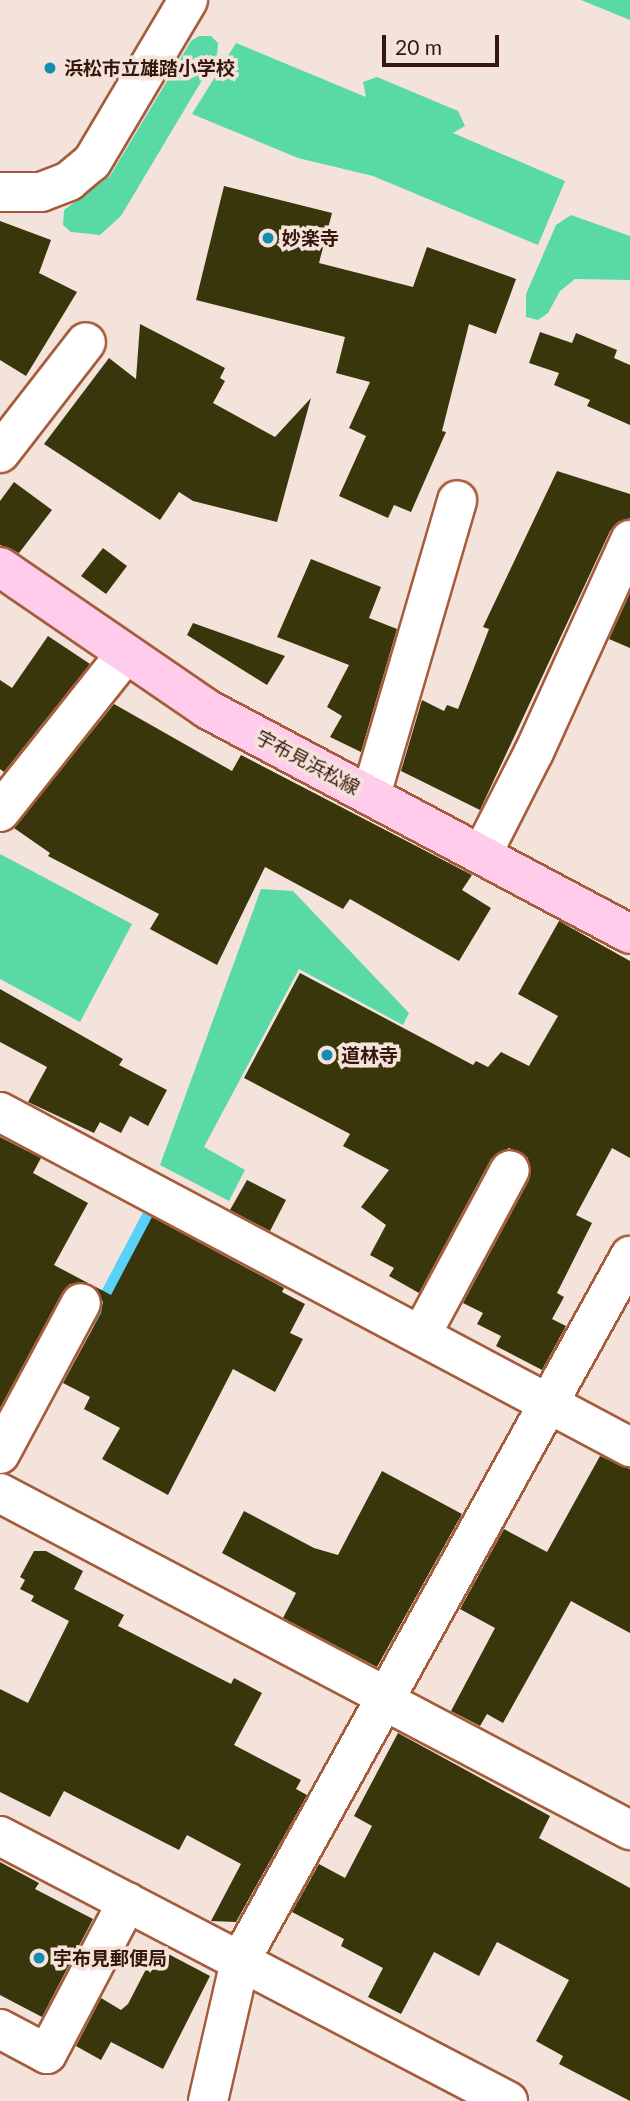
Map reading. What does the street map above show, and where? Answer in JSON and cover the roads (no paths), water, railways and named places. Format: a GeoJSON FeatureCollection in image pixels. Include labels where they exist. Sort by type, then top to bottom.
{"type":"FeatureCollection","features":[{"type":"Feature","properties":{"kind":"main road","name":"宇布見浜松線"},"geometry":{"type":"LineString","coordinates":[[0,567],[207,709],[630,934]]}},
{"type":"Feature","properties":{"kind":"street"},"geometry":{"type":"LineString","coordinates":[[0,192],[41,192],[69,181],[92,162],[188,0]]}},
{"type":"Feature","properties":{"kind":"street"},"geometry":{"type":"LineString","coordinates":[[0,453],[86,342]]}},
{"type":"Feature","properties":{"kind":"street"},"geometry":{"type":"LineString","coordinates":[[371,795],[457,500]]}},
{"type":"Feature","properties":{"kind":"street"},"geometry":{"type":"LineString","coordinates":[[482,854],[534,752],[630,540]]}},
{"type":"Feature","properties":{"kind":"street"},"geometry":{"type":"LineString","coordinates":[[0,812],[125,655]]}},
{"type":"Feature","properties":{"kind":"street"},"geometry":{"type":"LineString","coordinates":[[0,1112],[630,1447]]}},
{"type":"Feature","properties":{"kind":"street"},"geometry":{"type":"LineString","coordinates":[[421,1335],[509,1170]]}},
{"type":"Feature","properties":{"kind":"street"},"geometry":{"type":"LineString","coordinates":[[208,2101],[240,1961],[630,1256]]}},
{"type":"Feature","properties":{"kind":"street"},"geometry":{"type":"LineString","coordinates":[[0,1454],[81,1303]]}},
{"type":"Feature","properties":{"kind":"street"},"geometry":{"type":"LineString","coordinates":[[0,1493],[630,1830]]}},
{"type":"Feature","properties":{"kind":"street"},"geometry":{"type":"LineString","coordinates":[[0,1836],[508,2101]]}},
{"type":"Feature","properties":{"kind":"street"},"geometry":{"type":"LineString","coordinates":[[0,2029],[47,2054],[127,1902]]}},
{"type":"Feature","properties":{"kind":"waterway"},"geometry":{"type":"LineString","coordinates":[[93,1320],[150,1212]]}},
{"type":"Feature","properties":{"kind":"place","name":"浜松市立雄踏小学校"},"geometry":{"type":"Point","coordinates":[50,68]}},
{"type":"Feature","properties":{"kind":"place","name":"妙楽寺"},"geometry":{"type":"Point","coordinates":[268,238]}},
{"type":"Feature","properties":{"kind":"place","name":"道林寺"},"geometry":{"type":"Point","coordinates":[327,1055]}},
{"type":"Feature","properties":{"kind":"place","name":"宇布見郵便局"},"geometry":{"type":"Point","coordinates":[39,1958]}}]}
